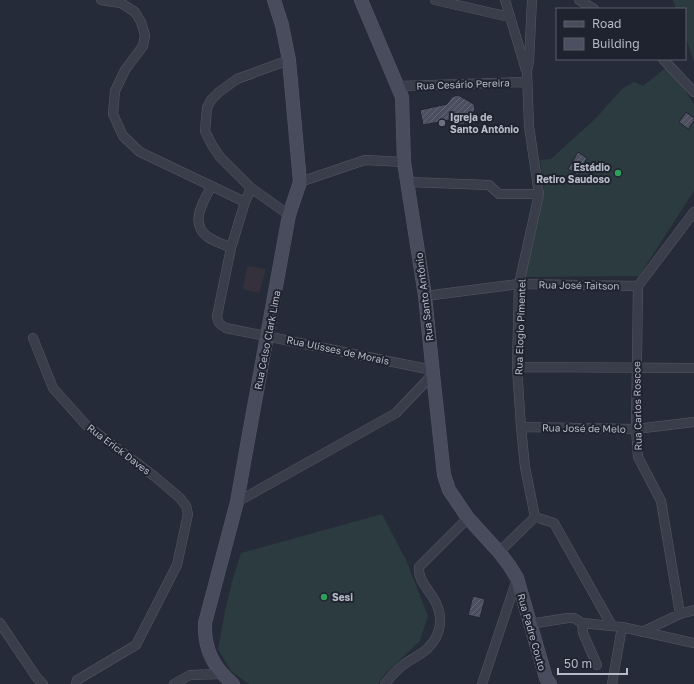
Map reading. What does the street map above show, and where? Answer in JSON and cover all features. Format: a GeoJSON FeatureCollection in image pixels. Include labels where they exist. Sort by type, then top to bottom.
{"type":"FeatureCollection","features":[{"type":"Feature","properties":{"kind":"street"},"geometry":{"type":"LineString","coordinates":[[100,0],[121,3],[135,12],[142,22],[145,35],[143,46],[125,70],[115,91],[113,114],[123,136],[140,152],[244,202]]}},
{"type":"Feature","properties":{"kind":"street","name":"Rua Celso Clark Lima"},"geometry":{"type":"LineString","coordinates":[[233,684],[213,663],[205,636],[205,623],[237,502],[289,215],[300,182],[289,60],[282,25],[274,0]]}},
{"type":"Feature","properties":{"kind":"street","name":"Rua Santo Antônio"},"geometry":{"type":"LineString","coordinates":[[361,0],[399,86],[402,97],[404,162],[425,296],[444,475],[449,490],[468,518],[499,552],[517,578]]}},
{"type":"Feature","properties":{"kind":"street"},"geometry":{"type":"LineString","coordinates":[[435,0],[509,17]]}},
{"type":"Feature","properties":{"kind":"street"},"geometry":{"type":"LineString","coordinates":[[505,0],[509,17],[527,71]]}},
{"type":"Feature","properties":{"kind":"street","name":"Rua Elogio Pimentel"},"geometry":{"type":"LineString","coordinates":[[532,0],[527,82],[529,126],[539,194],[519,284],[517,367],[525,467],[535,517]]}},
{"type":"Feature","properties":{"kind":"street"},"geometry":{"type":"LineString","coordinates":[[579,0],[592,8]]}},
{"type":"Feature","properties":{"kind":"street"},"geometry":{"type":"LineString","coordinates":[[289,60],[237,79],[219,92],[207,108],[205,131],[220,157],[250,188],[289,215]]}},
{"type":"Feature","properties":{"kind":"street"},"geometry":{"type":"LineString","coordinates":[[664,60],[694,92]]}},
{"type":"Feature","properties":{"kind":"street","name":"Rua Cesário Pereira"},"geometry":{"type":"LineString","coordinates":[[399,86],[527,82]]}},
{"type":"Feature","properties":{"kind":"street"},"geometry":{"type":"LineString","coordinates":[[300,182],[365,160],[404,162]]}},
{"type":"Feature","properties":{"kind":"street"},"geometry":{"type":"LineString","coordinates":[[408,182],[488,185],[499,194],[539,194]]}},
{"type":"Feature","properties":{"kind":"street"},"geometry":{"type":"LineString","coordinates":[[211,187],[200,209],[198,221],[204,234],[231,248],[244,202],[250,188]]}},
{"type":"Feature","properties":{"kind":"street"},"geometry":{"type":"LineString","coordinates":[[638,286],[694,212]]}},
{"type":"Feature","properties":{"kind":"street","name":"Rua Ulisses de Morais"},"geometry":{"type":"LineString","coordinates":[[231,248],[217,316],[220,325],[226,328],[432,372]]}},
{"type":"Feature","properties":{"kind":"street","name":"Rua José Taitson"},"geometry":{"type":"LineString","coordinates":[[425,296],[519,284],[638,286]]}},
{"type":"Feature","properties":{"kind":"street","name":"Rua Carlos Roscoe"},"geometry":{"type":"LineString","coordinates":[[638,286],[636,368],[636,429],[638,457],[661,501],[680,614]]}},
{"type":"Feature","properties":{"kind":"street","name":"Rua Erick Daves"},"geometry":{"type":"LineString","coordinates":[[33,338],[54,388],[86,425],[154,476],[180,498],[186,506],[188,514],[177,565],[136,645],[77,680],[76,684]]}},
{"type":"Feature","properties":{"kind":"street"},"geometry":{"type":"LineString","coordinates":[[517,367],[694,368]]}},
{"type":"Feature","properties":{"kind":"street"},"geometry":{"type":"LineString","coordinates":[[237,502],[396,413],[432,372]]}},
{"type":"Feature","properties":{"kind":"street","name":"Rua José de Melo"},"geometry":{"type":"LineString","coordinates":[[521,427],[636,429],[694,422]]}},
{"type":"Feature","properties":{"kind":"street"},"geometry":{"type":"LineString","coordinates":[[499,552],[535,517],[554,523],[612,626]]}},
{"type":"Feature","properties":{"kind":"street"},"geometry":{"type":"LineString","coordinates":[[385,684],[401,666],[426,650],[437,638],[440,613],[437,604],[418,573],[420,567],[468,518]]}},
{"type":"Feature","properties":{"kind":"street"},"geometry":{"type":"LineString","coordinates":[[482,684],[517,578]]}},
{"type":"Feature","properties":{"kind":"street","name":"Rua Padre Couto"},"geometry":{"type":"LineString","coordinates":[[517,578],[546,678],[550,684]]}},
{"type":"Feature","properties":{"kind":"street"},"geometry":{"type":"LineString","coordinates":[[642,632],[680,614],[694,610]]}},
{"type":"Feature","properties":{"kind":"street"},"geometry":{"type":"LineString","coordinates":[[530,624],[574,618],[582,623],[622,627],[694,643]]}},
{"type":"Feature","properties":{"kind":"street"},"geometry":{"type":"LineString","coordinates":[[0,623],[37,678],[43,684]]}},
{"type":"Feature","properties":{"kind":"street"},"geometry":{"type":"LineString","coordinates":[[582,623],[583,633],[597,665]]}},
{"type":"Feature","properties":{"kind":"street"},"geometry":{"type":"LineString","coordinates":[[612,684],[622,627]]}},
{"type":"Feature","properties":{"kind":"street"},"geometry":{"type":"LineString","coordinates":[[174,684],[190,675],[222,674]]}},
{"type":"Feature","properties":{"kind":"shaded area"},"geometry":{"type":"Polygon","coordinates":[[[673,0],[694,0],[694,62],[686,38],[686,8],[676,8],[673,0]]]}},
{"type":"Feature","properties":{"kind":"shaded area","name":"Estádio Retiro Saudoso"},"geometry":{"type":"Polygon","coordinates":[[[667,67],[694,104],[694,191],[639,276],[525,277],[544,187],[540,160],[551,159],[596,118],[622,89],[634,82],[643,86],[667,67]]]}},
{"type":"Feature","properties":{"kind":"shaded area"},"geometry":{"type":"Polygon","coordinates":[[[247,266],[266,269],[259,293],[243,289],[247,266]]]}},
{"type":"Feature","properties":{"kind":"shaded area","name":"Sesi"},"geometry":{"type":"Polygon","coordinates":[[[382,514],[406,560],[428,616],[420,641],[385,674],[378,684],[249,684],[231,671],[218,649],[225,611],[241,553],[382,514]]]}},
{"type":"Feature","properties":{"kind":"building"},"geometry":{"type":"Polygon","coordinates":[[[458,95],[474,104],[475,110],[464,124],[459,125],[450,120],[423,125],[420,110],[447,104],[452,97],[458,95]]]}},
{"type":"Feature","properties":{"kind":"building"},"geometry":{"type":"Polygon","coordinates":[[[686,112],[694,118],[694,121],[688,129],[679,122],[686,112]]]}},
{"type":"Feature","properties":{"kind":"building"},"geometry":{"type":"Polygon","coordinates":[[[578,152],[587,158],[578,175],[568,169],[578,152]]]}},
{"type":"Feature","properties":{"kind":"building"},"geometry":{"type":"Polygon","coordinates":[[[473,596],[485,599],[480,618],[468,615],[473,596]]]}},
{"type":"Feature","properties":{"kind":"place","name":"Igreja de Santo Antônio"},"geometry":{"type":"Point","coordinates":[442,123]}},
{"type":"Feature","properties":{"kind":"place","name":"Estádio Retiro Saudoso"},"geometry":{"type":"Point","coordinates":[618,173]}},
{"type":"Feature","properties":{"kind":"place","name":"Sesi"},"geometry":{"type":"Point","coordinates":[324,597]}}]}
